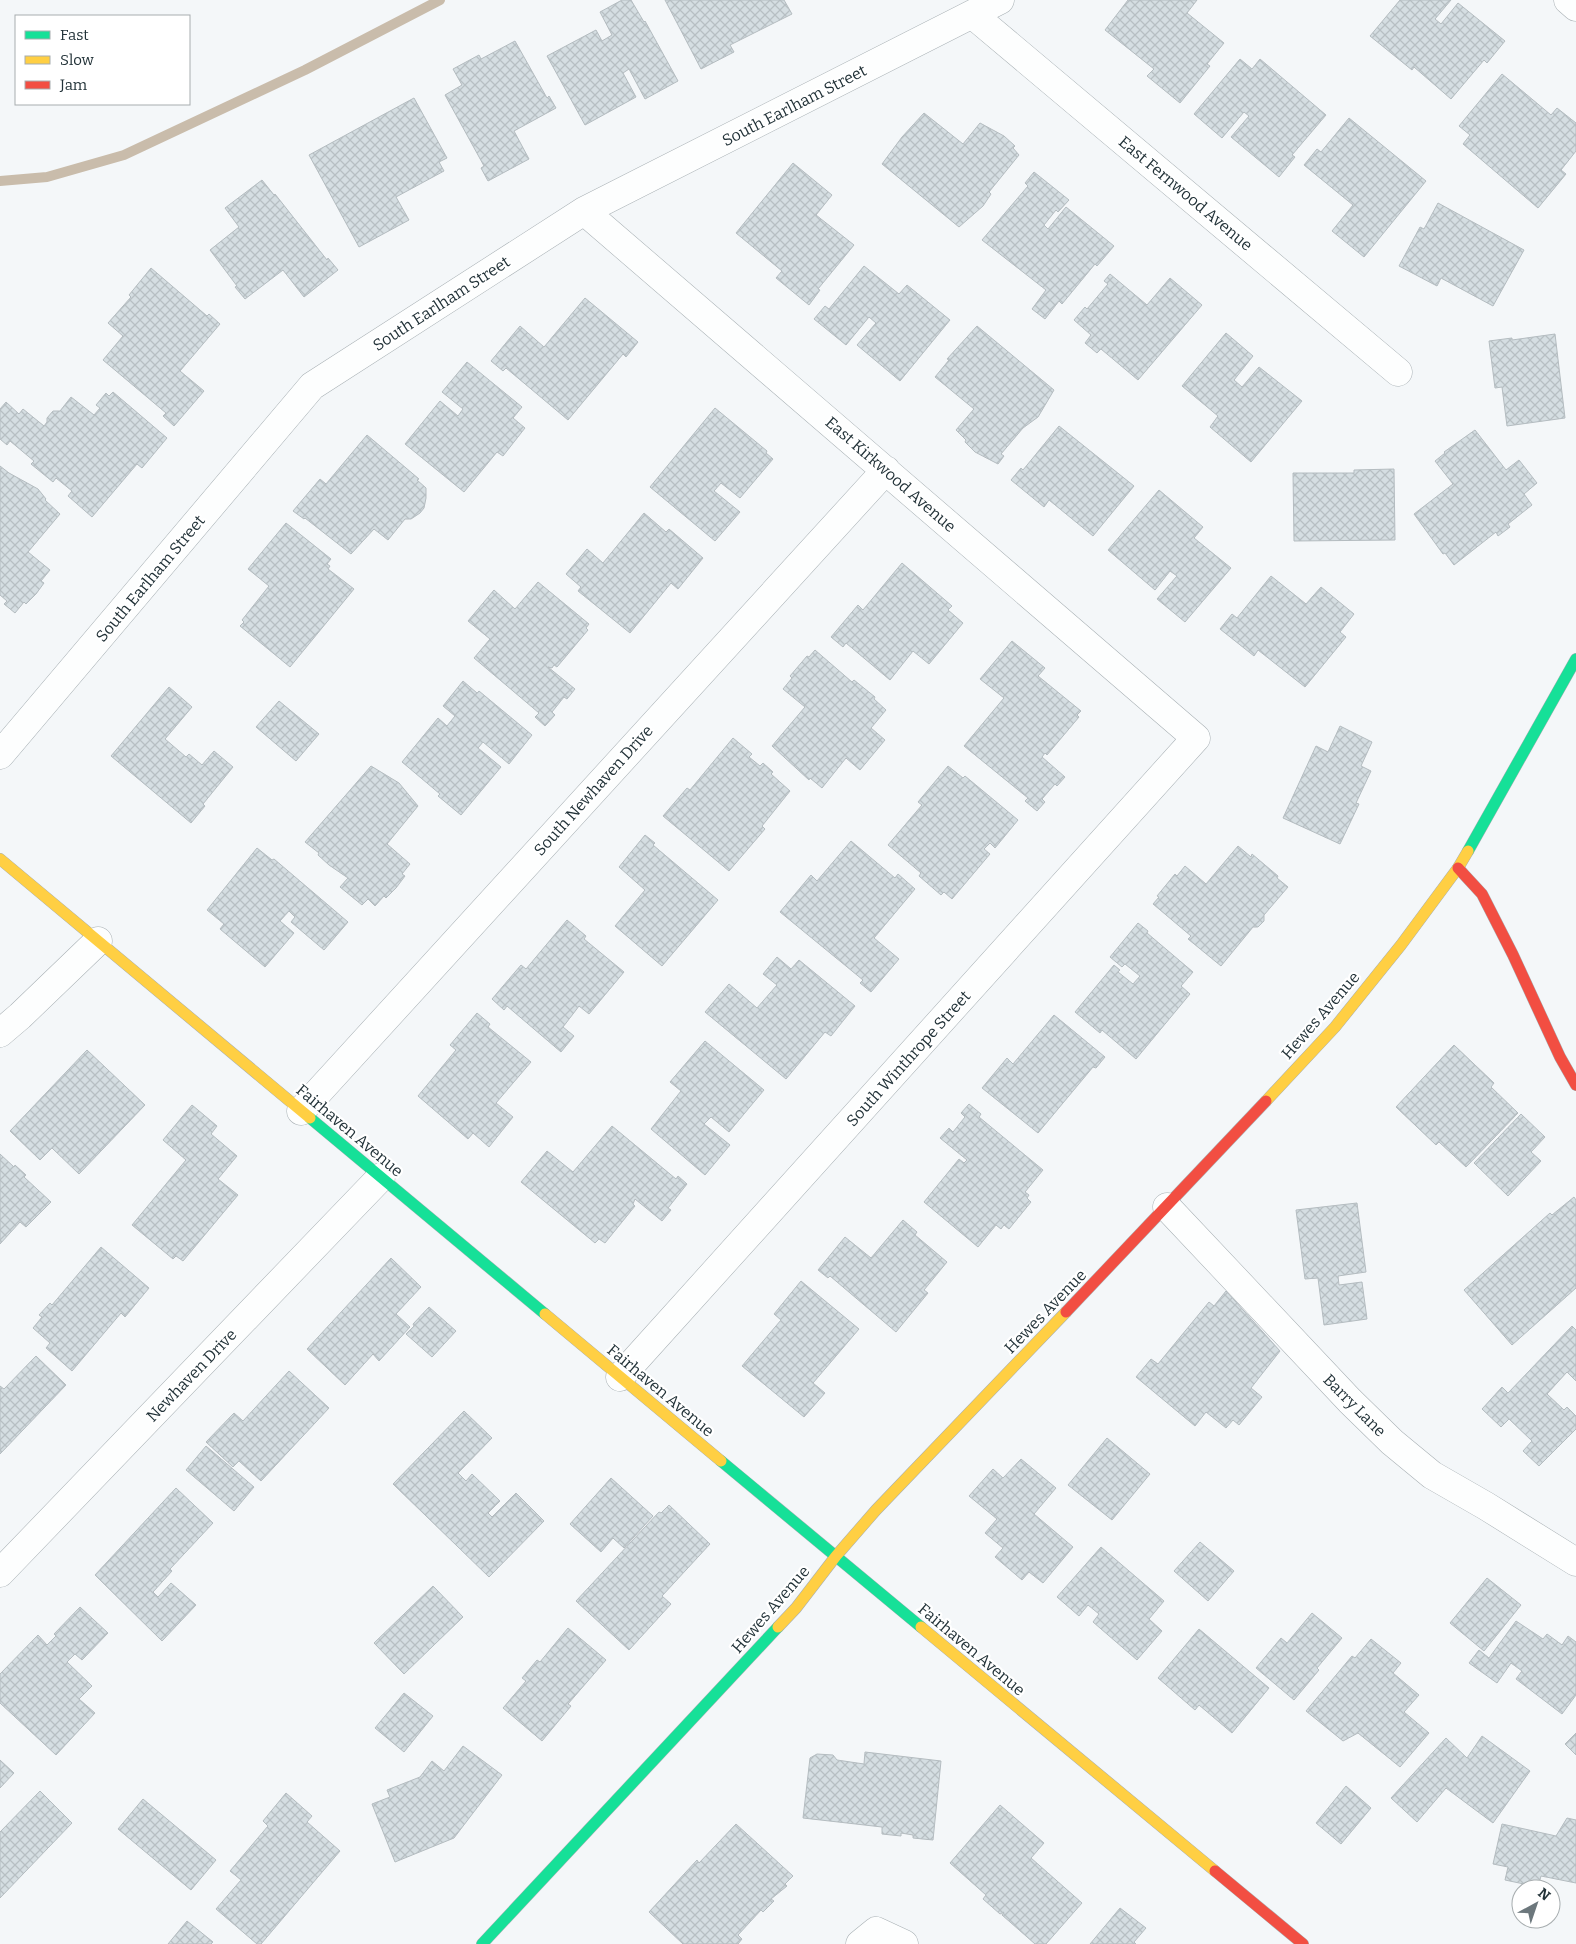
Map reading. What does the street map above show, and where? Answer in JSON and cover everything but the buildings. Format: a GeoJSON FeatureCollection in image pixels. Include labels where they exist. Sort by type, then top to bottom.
{"type":"FeatureCollection","features":[{"type":"Feature","properties":{"kind":"main road","name":"Hewes Avenue"},"geometry":{"type":"LineString","coordinates":[[482,1944],[796,1608],[836,1556],[876,1510],[1167,1207],[1335,1027],[1401,945],[1458,868],[1576,659]]}},
{"type":"Feature","properties":{"kind":"main road","name":"Fairhaven Avenue"},"geometry":{"type":"LineString","coordinates":[[0,859],[1302,1944]]}},
{"type":"Feature","properties":{"kind":"main road"},"geometry":{"type":"LineString","coordinates":[[1458,868],[1482,894],[1513,955],[1560,1057],[1576,1085]]}},
{"type":"Feature","properties":{"kind":"street","name":"South Earlham Street"},"geometry":{"type":"LineString","coordinates":[[0,755],[312,386],[584,211],[1000,0]]}},
{"type":"Feature","properties":{"kind":"street"},"geometry":{"type":"LineString","coordinates":[[1568,0],[1576,7]]}},
{"type":"Feature","properties":{"kind":"street","name":"East Fernwood Avenue"},"geometry":{"type":"LineString","coordinates":[[973,15],[1398,372]]}},
{"type":"Feature","properties":{"kind":"street","name":"East Kirkwood Avenue"},"geometry":{"type":"LineString","coordinates":[[584,211],[1196,738]]}},
{"type":"Feature","properties":{"kind":"street","name":"South Newhaven Drive"},"geometry":{"type":"LineString","coordinates":[[301,1110],[886,470]]}},
{"type":"Feature","properties":{"kind":"street","name":"South Winthrope Street"},"geometry":{"type":"LineString","coordinates":[[620,1377],[1196,738]]}},
{"type":"Feature","properties":{"kind":"street"},"geometry":{"type":"LineString","coordinates":[[0,1033],[98,941]]}},
{"type":"Feature","properties":{"kind":"street","name":"Newhaven Drive"},"geometry":{"type":"LineString","coordinates":[[0,1573],[381,1177]]}},
{"type":"Feature","properties":{"kind":"street","name":"Barry Lane"},"geometry":{"type":"LineString","coordinates":[[1167,1207],[1350,1401],[1392,1442],[1432,1475],[1576,1562]]}},
{"type":"Feature","properties":{"kind":"street"},"geometry":{"type":"LineString","coordinates":[[868,1937],[904,1944]]}},
{"type":"Feature","properties":{"kind":"waterway"},"geometry":{"type":"LineString","coordinates":[[0,181],[47,177],[124,155],[305,70],[440,0]]}},
{"type":"Feature","properties":{"kind":"traffic: fast"},"geometry":{"type":"LineString","coordinates":[[1468,851],[1576,659]]}},
{"type":"Feature","properties":{"kind":"traffic: fast"},"geometry":{"type":"LineString","coordinates":[[310,1118],[545,1314]]}},
{"type":"Feature","properties":{"kind":"traffic: fast"},"geometry":{"type":"LineString","coordinates":[[721,1461],[921,1627]]}},
{"type":"Feature","properties":{"kind":"traffic: fast"},"geometry":{"type":"LineString","coordinates":[[482,1944],[778,1627]]}},
{"type":"Feature","properties":{"kind":"traffic: slow"},"geometry":{"type":"LineString","coordinates":[[1266,1101],[1335,1027],[1401,945],[1458,868],[1468,851]]}},
{"type":"Feature","properties":{"kind":"traffic: slow"},"geometry":{"type":"LineString","coordinates":[[0,859],[310,1118]]}},
{"type":"Feature","properties":{"kind":"traffic: slow"},"geometry":{"type":"LineString","coordinates":[[778,1627],[796,1608],[836,1556],[876,1510],[1066,1312]]}},
{"type":"Feature","properties":{"kind":"traffic: slow"},"geometry":{"type":"LineString","coordinates":[[545,1314],[721,1461]]}},
{"type":"Feature","properties":{"kind":"traffic: slow"},"geometry":{"type":"LineString","coordinates":[[921,1627],[1215,1871]]}},
{"type":"Feature","properties":{"kind":"traffic: jam"},"geometry":{"type":"LineString","coordinates":[[1458,868],[1482,894],[1513,955],[1560,1057],[1576,1085]]}},
{"type":"Feature","properties":{"kind":"traffic: jam"},"geometry":{"type":"LineString","coordinates":[[1066,1312],[1266,1101]]}},
{"type":"Feature","properties":{"kind":"traffic: jam"},"geometry":{"type":"LineString","coordinates":[[1215,1871],[1303,1944]]}}]}
